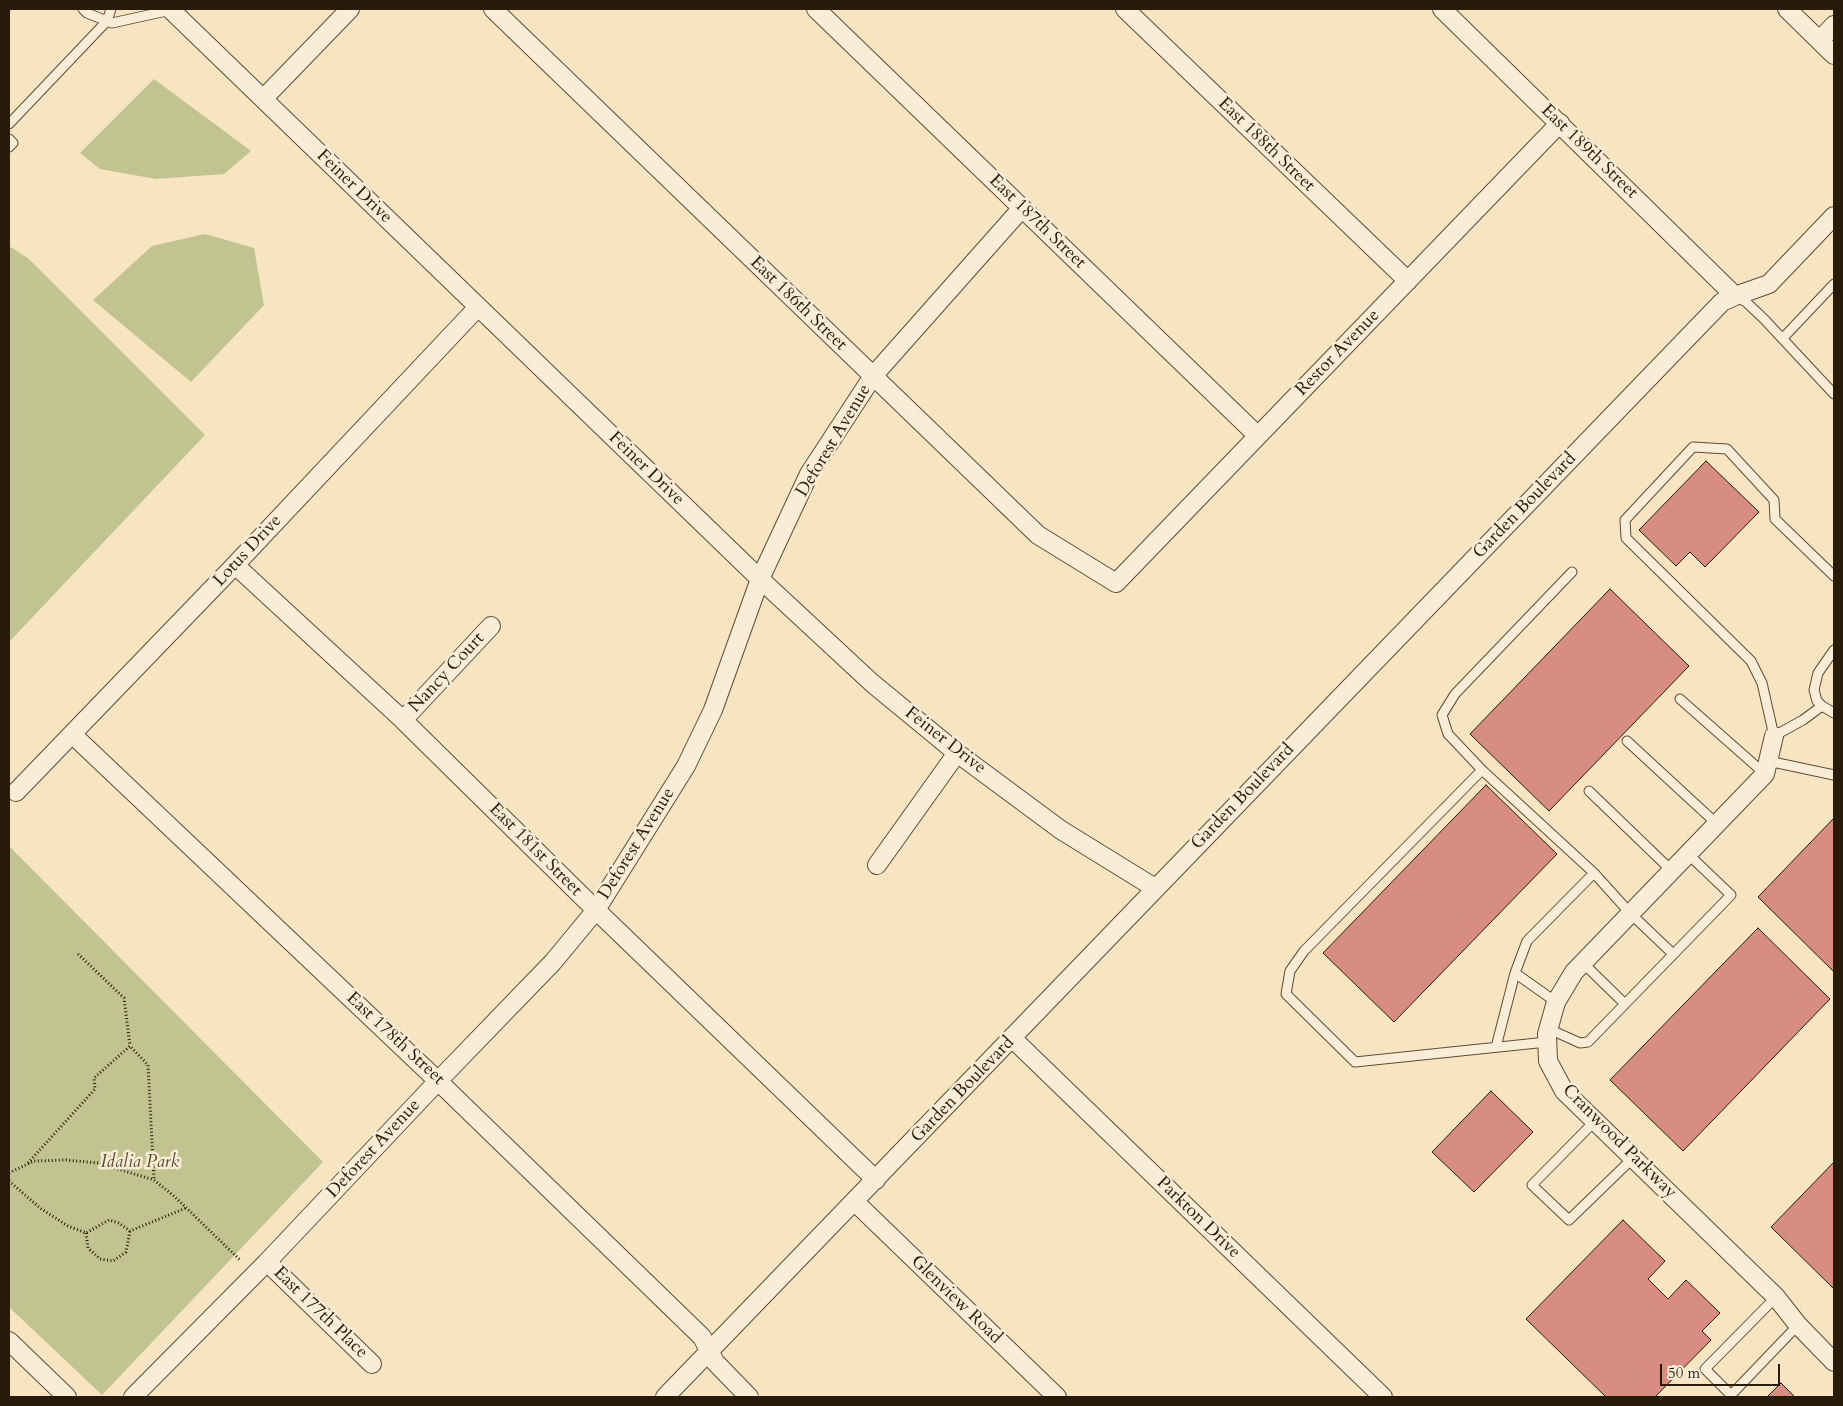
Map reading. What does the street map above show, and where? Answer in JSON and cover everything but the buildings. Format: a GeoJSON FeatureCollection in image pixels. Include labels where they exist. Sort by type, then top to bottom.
{"type":"FeatureCollection","features":[{"type":"Feature","properties":{"kind":"street","name":"Feiner Drive"},"geometry":{"type":"LineString","coordinates":[[170,9],[760,579],[872,683],[957,752],[1061,830],[1155,888]]}},
{"type":"Feature","properties":{"kind":"street"},"geometry":{"type":"LineString","coordinates":[[263,99],[350,9]]}},
{"type":"Feature","properties":{"kind":"street","name":"East 186th Street"},"geometry":{"type":"LineString","coordinates":[[493,9],[1038,535],[1116,583]]}},
{"type":"Feature","properties":{"kind":"street","name":"East 187th Street"},"geometry":{"type":"LineString","coordinates":[[816,9],[1258,436]]}},
{"type":"Feature","properties":{"kind":"street","name":"East 188th Street"},"geometry":{"type":"LineString","coordinates":[[1125,9],[1408,281]]}},
{"type":"Feature","properties":{"kind":"street","name":"East 189th Street"},"geometry":{"type":"LineString","coordinates":[[1442,9],[1735,296]]}},
{"type":"Feature","properties":{"kind":"street"},"geometry":{"type":"LineString","coordinates":[[1787,9],[1834,55]]}},
{"type":"Feature","properties":{"kind":"street"},"geometry":{"type":"LineString","coordinates":[[1820,40],[1834,25]]}},
{"type":"Feature","properties":{"kind":"street","name":"Restor Avenue"},"geometry":{"type":"LineString","coordinates":[[1116,583],[1560,124]]}},
{"type":"Feature","properties":{"kind":"street","name":"Deforest Avenue"},"geometry":{"type":"LineString","coordinates":[[133,1397],[267,1262],[438,1080],[553,962],[596,910],[686,766],[712,710],[760,579],[809,474],[873,376],[1022,208]]}},
{"type":"Feature","properties":{"kind":"street","name":"Garden Boulevard"},"geometry":{"type":"LineString","coordinates":[[665,1397],[1013,1039],[1155,888],[1722,302],[1769,284],[1834,216]]}},
{"type":"Feature","properties":{"kind":"street","name":"Lotus Drive"},"geometry":{"type":"LineString","coordinates":[[16,792],[235,565],[478,306]]}},
{"type":"Feature","properties":{"kind":"street","name":"East 181st Street"},"geometry":{"type":"LineString","coordinates":[[235,565],[403,720],[596,910],[876,1180]]}},
{"type":"Feature","properties":{"kind":"street","name":"Nancy Court"},"geometry":{"type":"LineString","coordinates":[[403,720],[491,626]]}},
{"type":"Feature","properties":{"kind":"street","name":"East 178th Street"},"geometry":{"type":"LineString","coordinates":[[73,735],[438,1080],[702,1337],[715,1362],[749,1397]]}},
{"type":"Feature","properties":{"kind":"street"},"geometry":{"type":"LineString","coordinates":[[1767,767],[1774,736]]}},
{"type":"Feature","properties":{"kind":"street"},"geometry":{"type":"LineString","coordinates":[[877,865],[957,752]]}},
{"type":"Feature","properties":{"kind":"street","name":"Cranwood Parkway"},"geometry":{"type":"LineString","coordinates":[[1767,767],[1717,824],[1574,972],[1556,1002],[1548,1036],[1548,1061],[1564,1091],[1776,1297],[1798,1325],[1834,1362]]}},
{"type":"Feature","properties":{"kind":"street","name":"Parkton Drive"},"geometry":{"type":"LineString","coordinates":[[1013,1039],[1383,1397]]}},
{"type":"Feature","properties":{"kind":"street","name":"Glenview Road"},"geometry":{"type":"LineString","coordinates":[[855,1202],[1057,1397]]}},
{"type":"Feature","properties":{"kind":"street","name":"East 177th Place"},"geometry":{"type":"LineString","coordinates":[[267,1262],[372,1364]]}},
{"type":"Feature","properties":{"kind":"street"},"geometry":{"type":"LineString","coordinates":[[9,1341],[67,1397]]}},
{"type":"Feature","properties":{"kind":"lane"},"geometry":{"type":"LineString","coordinates":[[83,9],[87,13],[112,23],[170,9]]}},
{"type":"Feature","properties":{"kind":"lane"},"geometry":{"type":"LineString","coordinates":[[9,124],[107,21],[111,9]]}},
{"type":"Feature","properties":{"kind":"lane"},"geometry":{"type":"LineString","coordinates":[[9,139],[13,143],[9,147]]}},
{"type":"Feature","properties":{"kind":"lane"},"geometry":{"type":"LineString","coordinates":[[1782,338],[1834,284]]}},
{"type":"Feature","properties":{"kind":"lane"},"geometry":{"type":"LineString","coordinates":[[1735,296],[1755,310],[1834,394]]}},
{"type":"Feature","properties":{"kind":"lane"},"geometry":{"type":"LineString","coordinates":[[1822,706],[1803,720],[1774,736],[1762,683],[1751,661],[1626,538],[1625,520],[1693,447],[1727,449],[1774,500],[1775,519],[1834,576]]}},
{"type":"Feature","properties":{"kind":"lane"},"geometry":{"type":"LineString","coordinates":[[1572,572],[1455,694],[1442,715],[1448,734],[1482,770],[1594,873],[1630,913],[1674,954]]}},
{"type":"Feature","properties":{"kind":"lane"},"geometry":{"type":"LineString","coordinates":[[1834,650],[1818,673],[1814,690],[1822,706],[1834,712]]}},
{"type":"Feature","properties":{"kind":"lane"},"geometry":{"type":"LineString","coordinates":[[1680,700],[1767,767],[1834,775]]}},
{"type":"Feature","properties":{"kind":"lane"},"geometry":{"type":"LineString","coordinates":[[1627,742],[1717,824]]}},
{"type":"Feature","properties":{"kind":"lane"},"geometry":{"type":"LineString","coordinates":[[1482,770],[1304,951],[1290,971],[1286,994],[1355,1062],[1496,1048],[1548,1036],[1580,1043],[1588,1042],[1731,895],[1688,854]]}},
{"type":"Feature","properties":{"kind":"lane"},"geometry":{"type":"LineString","coordinates":[[1589,791],[1672,871]]}},
{"type":"Feature","properties":{"kind":"lane"},"geometry":{"type":"LineString","coordinates":[[1496,1048],[1515,973],[1526,941],[1594,873]]}},
{"type":"Feature","properties":{"kind":"lane"},"geometry":{"type":"LineString","coordinates":[[1583,963],[1625,1004]]}},
{"type":"Feature","properties":{"kind":"lane"},"geometry":{"type":"LineString","coordinates":[[1515,973],[1556,1002]]}},
{"type":"Feature","properties":{"kind":"lane"},"geometry":{"type":"LineString","coordinates":[[1595,1121],[1532,1185],[1569,1220],[1633,1158]]}},
{"type":"Feature","properties":{"kind":"lane"},"geometry":{"type":"LineString","coordinates":[[1776,1297],[1705,1369],[1731,1395],[1798,1325]]}},
{"type":"Feature","properties":{"kind":"path"},"geometry":{"type":"LineString","coordinates":[[78,954],[124,998],[130,1046],[148,1065],[154,1180]]}},
{"type":"Feature","properties":{"kind":"path"},"geometry":{"type":"LineString","coordinates":[[28,1163],[95,1089],[94,1078],[130,1046]]}},
{"type":"Feature","properties":{"kind":"path"},"geometry":{"type":"LineString","coordinates":[[9,1173],[34,1161],[66,1160],[98,1163],[154,1180],[240,1260]]}},
{"type":"Feature","properties":{"kind":"path"},"geometry":{"type":"LineString","coordinates":[[9,1181],[40,1208],[68,1226],[86,1233]]}},
{"type":"Feature","properties":{"kind":"path"},"geometry":{"type":"LineString","coordinates":[[130,1231],[186,1208]]}},
{"type":"Feature","properties":{"kind":"path"},"geometry":{"type":"LineString","coordinates":[[86,1233],[109,1220],[118,1223],[130,1231]]}},
{"type":"Feature","properties":{"kind":"path"},"geometry":{"type":"LineString","coordinates":[[86,1233],[88,1248],[100,1259],[113,1261],[126,1252],[130,1231]]}},
{"type":"Feature","properties":{"kind":"green space"},"geometry":{"type":"Polygon","coordinates":[[[154,79],[251,151],[224,174],[156,179],[100,169],[80,153],[154,79]]]}},
{"type":"Feature","properties":{"kind":"green space"},"geometry":{"type":"Polygon","coordinates":[[[205,234],[254,248],[264,305],[191,382],[93,300],[152,246],[205,234]]]}},
{"type":"Feature","properties":{"kind":"green space"},"geometry":{"type":"Polygon","coordinates":[[[9,246],[29,259],[205,435],[9,642],[9,246]]]}},
{"type":"Feature","properties":{"kind":"green space","name":"Idalia Park"},"geometry":{"type":"Polygon","coordinates":[[[9,846],[323,1162],[102,1395],[9,1307],[9,846]]]}}]}
